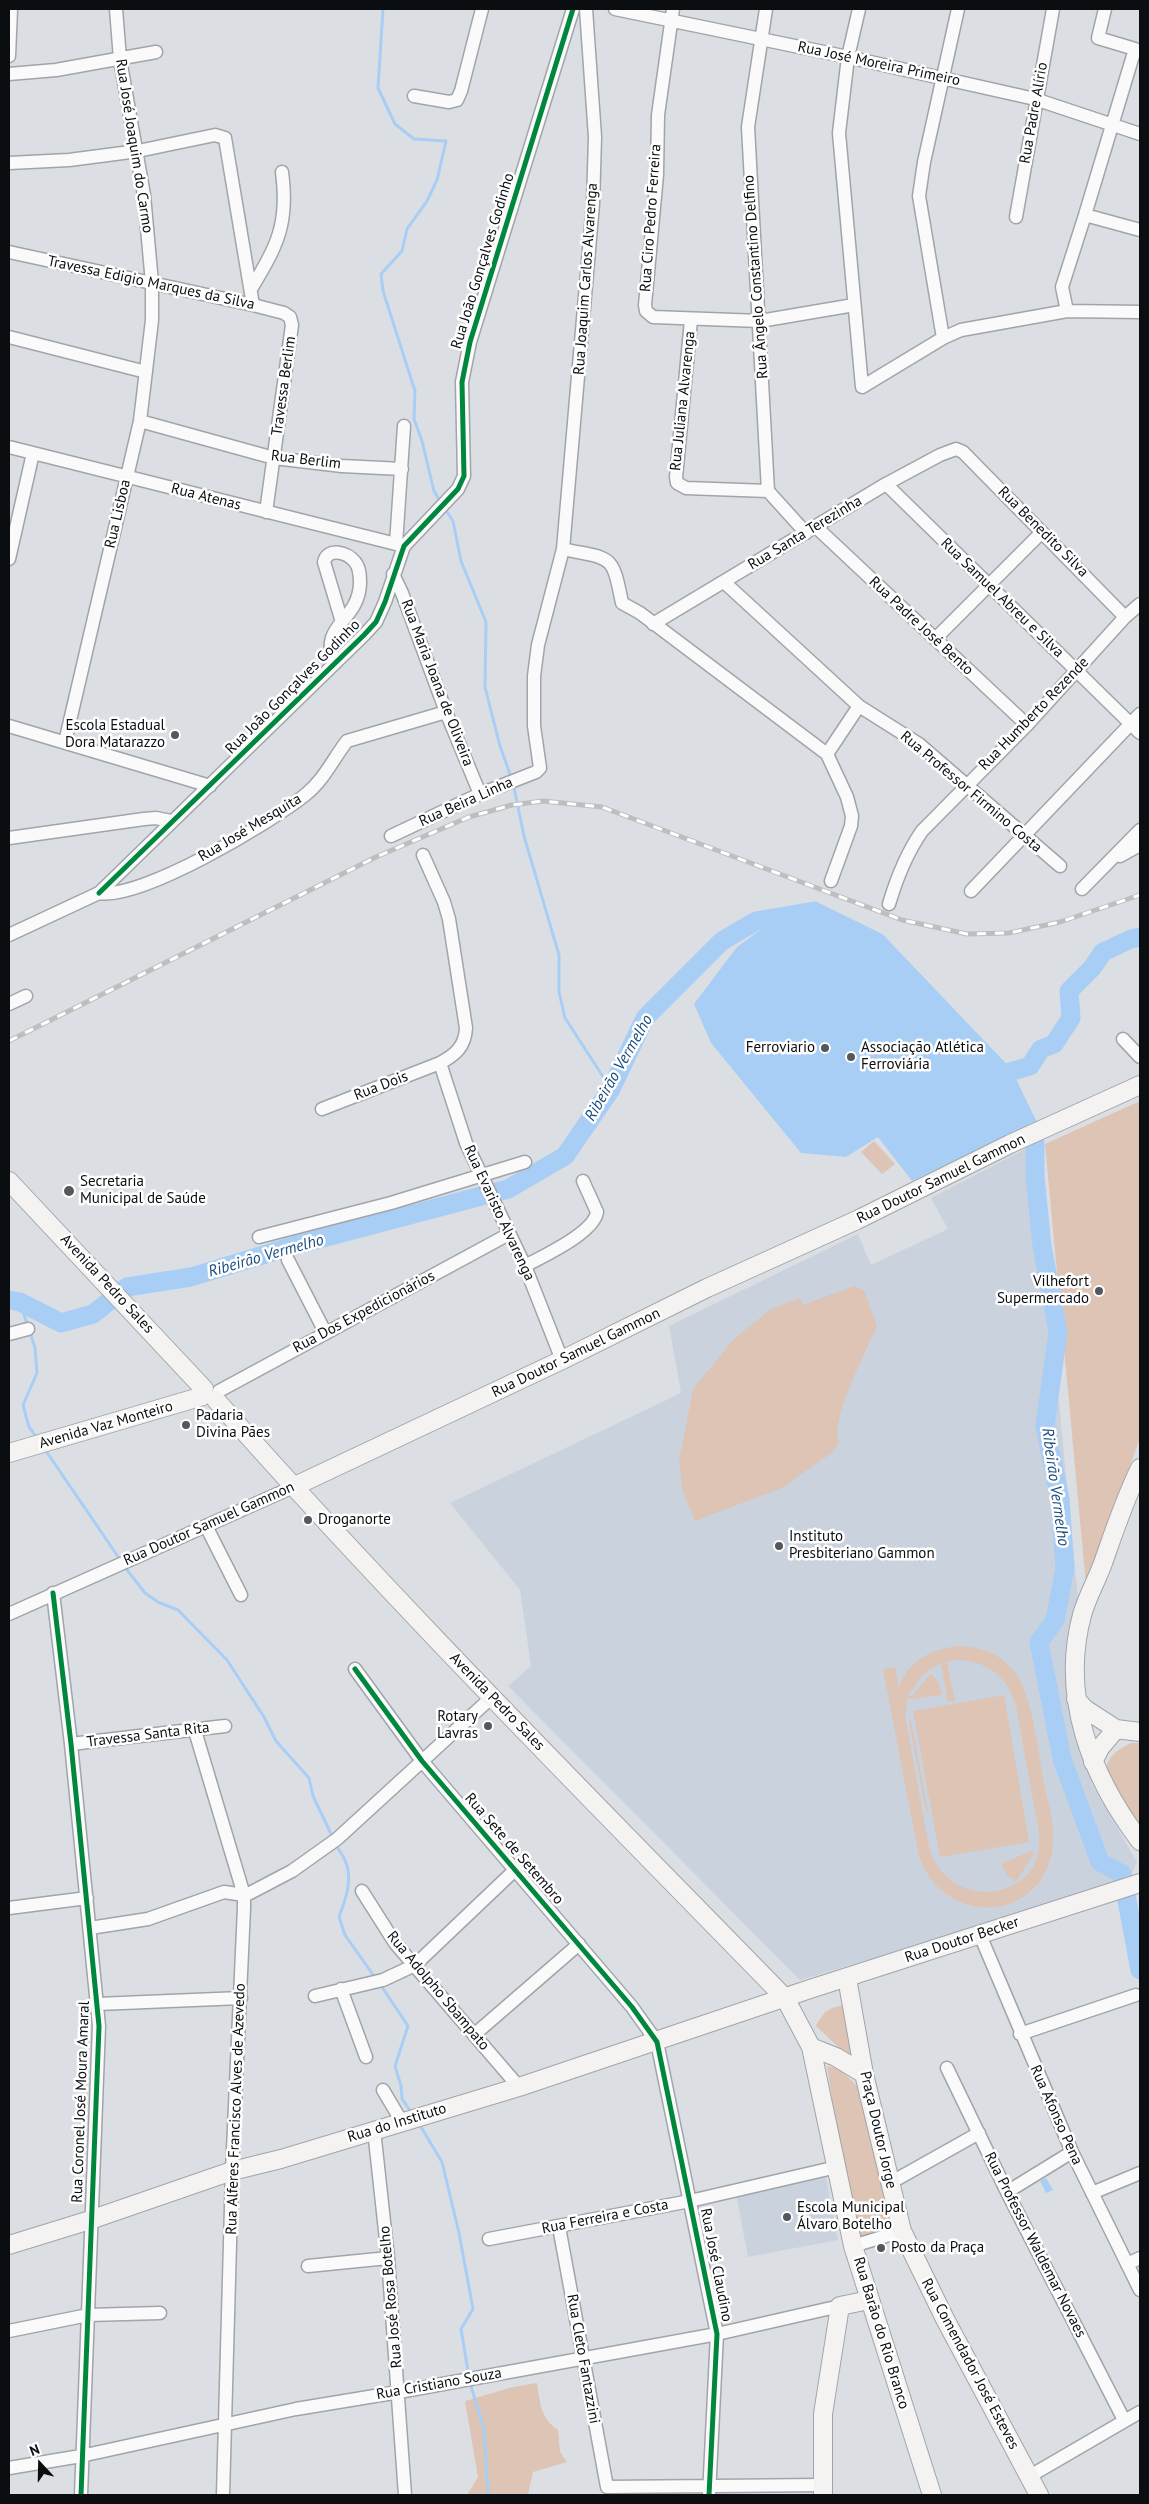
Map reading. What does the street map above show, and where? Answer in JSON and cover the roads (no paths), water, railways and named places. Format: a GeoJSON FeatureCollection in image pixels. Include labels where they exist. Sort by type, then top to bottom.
{"type":"FeatureCollection","features":[{"type":"Feature","properties":{"kind":"main road","name":"Rua Doutor Samuel Gammon"},"geometry":{"type":"LineString","coordinates":[[293,1487],[562,1360],[707,1288],[857,1220],[1010,1144],[1140,1085]]}},
{"type":"Feature","properties":{"kind":"main road","name":"Avenida Pedro Sales"},"geometry":{"type":"LineString","coordinates":[[9,1181],[210,1394],[293,1487],[492,1697],[785,1998]]}},
{"type":"Feature","properties":{"kind":"main road","name":"Avenida Vaz Monteiro"},"geometry":{"type":"LineString","coordinates":[[9,1454],[210,1394]]}},
{"type":"Feature","properties":{"kind":"main road"},"geometry":{"type":"LineString","coordinates":[[1140,1468],[1122,1504],[1102,1564],[1082,1613],[1074,1659],[1076,1699],[1084,1737],[1093,1762],[1115,1806],[1140,1841]]}},
{"type":"Feature","properties":{"kind":"main road"},"geometry":{"type":"LineString","coordinates":[[1076,1699],[1085,1709],[1116,1729],[1140,1732]]}},
{"type":"Feature","properties":{"kind":"main road"},"geometry":{"type":"LineString","coordinates":[[1093,1762],[1100,1748],[1116,1729]]}},
{"type":"Feature","properties":{"kind":"main road","name":"Rua Doutor Becker"},"geometry":{"type":"LineString","coordinates":[[785,1998],[1135,1885]]}},
{"type":"Feature","properties":{"kind":"main road","name":"Praça Doutor Jorge"},"geometry":{"type":"LineString","coordinates":[[847,1978],[864,2074],[902,2231]]}},
{"type":"Feature","properties":{"kind":"main road","name":"Rua do Instituto"},"geometry":{"type":"LineString","coordinates":[[9,2245],[90,2220],[232,2171],[281,2159],[519,2087],[785,1998]]}},
{"type":"Feature","properties":{"kind":"main road","name":"Rua Barão do Rio Branco"},"geometry":{"type":"LineString","coordinates":[[785,1998],[811,2047],[853,2246],[932,2495]]}},
{"type":"Feature","properties":{"kind":"main road"},"geometry":{"type":"LineString","coordinates":[[811,2047],[836,2057],[864,2074]]}},
{"type":"Feature","properties":{"kind":"main road","name":"Rua Comendador José Esteves"},"geometry":{"type":"LineString","coordinates":[[902,2231],[949,2326],[1039,2495]]}},
{"type":"Feature","properties":{"kind":"main road","name":"Rua Cristiano Souza"},"geometry":{"type":"LineString","coordinates":[[840,2306],[869,2300]]}},
{"type":"Feature","properties":{"kind":"main road"},"geometry":{"type":"LineString","coordinates":[[823,2490],[823,2414],[840,2306]]}},
{"type":"Feature","properties":{"kind":"street"},"geometry":{"type":"LineString","coordinates":[[9,54],[11,9]]}},
{"type":"Feature","properties":{"kind":"street","name":"Rua José Joaquim do Carmo"},"geometry":{"type":"LineString","coordinates":[[116,9],[120,58],[138,150],[152,283]]}},
{"type":"Feature","properties":{"kind":"street"},"geometry":{"type":"LineString","coordinates":[[414,96],[453,102],[459,97],[482,9]]}},
{"type":"Feature","properties":{"kind":"street","name":"Rua João Gonçalves Godinho"},"geometry":{"type":"LineString","coordinates":[[99,893],[376,622],[386,602],[400,545],[458,489],[464,476],[462,382],[470,342],[573,9]]}},
{"type":"Feature","properties":{"kind":"street","name":"Rua Joaquim Carlos Alvarenga"},"geometry":{"type":"LineString","coordinates":[[540,768],[534,726],[534,676],[538,645],[563,549],[593,204],[595,137],[586,9]]}},
{"type":"Feature","properties":{"kind":"street","name":"Rua José Moreira Primeiro"},"geometry":{"type":"LineString","coordinates":[[615,9],[671,14],[760,39],[943,77],[1035,99],[1140,134]]}},
{"type":"Feature","properties":{"kind":"street","name":"Rua Ângelo Constantino Delfino"},"geometry":{"type":"LineString","coordinates":[[766,9],[748,128],[768,491]]}},
{"type":"Feature","properties":{"kind":"street"},"geometry":{"type":"LineString","coordinates":[[860,9],[848,57],[838,133],[862,387],[943,338],[961,330],[1066,311],[1140,312]]}},
{"type":"Feature","properties":{"kind":"street"},"geometry":{"type":"LineString","coordinates":[[943,338],[919,196],[924,162],[958,9]]}},
{"type":"Feature","properties":{"kind":"street","name":"Rua Padre Alírio"},"geometry":{"type":"LineString","coordinates":[[1016,217],[1035,99],[1053,9]]}},
{"type":"Feature","properties":{"kind":"street"},"geometry":{"type":"LineString","coordinates":[[1066,311],[1062,287],[1112,124],[1138,50],[1098,38],[1105,9]]}},
{"type":"Feature","properties":{"kind":"street","name":"Rua Ciro Pedro Ferreira"},"geometry":{"type":"LineString","coordinates":[[671,14],[658,115],[657,175],[644,305],[646,311],[653,317],[691,320],[760,321],[854,306]]}},
{"type":"Feature","properties":{"kind":"street"},"geometry":{"type":"LineString","coordinates":[[9,74],[56,70],[156,52]]}},
{"type":"Feature","properties":{"kind":"street"},"geometry":{"type":"LineString","coordinates":[[9,163],[70,160],[138,150],[215,135],[225,138],[253,305]]}},
{"type":"Feature","properties":{"kind":"street"},"geometry":{"type":"LineString","coordinates":[[251,289],[276,244],[282,224],[285,202],[282,172]]}},
{"type":"Feature","properties":{"kind":"street"},"geometry":{"type":"LineString","coordinates":[[1084,214],[1140,230]]}},
{"type":"Feature","properties":{"kind":"street","name":"Travessa Edigio Marques da Silva"},"geometry":{"type":"LineString","coordinates":[[9,252],[253,305],[284,313],[292,319]]}},
{"type":"Feature","properties":{"kind":"street","name":"Rua Lisboa"},"geometry":{"type":"LineString","coordinates":[[65,742],[140,421],[152,320],[152,283]]}},
{"type":"Feature","properties":{"kind":"street","name":"Travessa Berlim"},"geometry":{"type":"LineString","coordinates":[[266,512],[292,319]]}},
{"type":"Feature","properties":{"kind":"street","name":"Rua Juliana Alvarenga"},"geometry":{"type":"LineString","coordinates":[[691,320],[676,477],[677,483],[686,488],[768,491]]}},
{"type":"Feature","properties":{"kind":"street"},"geometry":{"type":"LineString","coordinates":[[9,337],[146,372]]}},
{"type":"Feature","properties":{"kind":"street","name":"Rua Berlim"},"geometry":{"type":"LineString","coordinates":[[140,421],[274,458],[342,466],[402,469]]}},
{"type":"Feature","properties":{"kind":"street"},"geometry":{"type":"LineString","coordinates":[[400,545],[404,426]]}},
{"type":"Feature","properties":{"kind":"street","name":"Rua Atenas"},"geometry":{"type":"LineString","coordinates":[[9,447],[400,545]]}},
{"type":"Feature","properties":{"kind":"street","name":"Rua Santa Terezinha"},"geometry":{"type":"LineString","coordinates":[[652,624],[886,484],[947,451],[959,449]]}},
{"type":"Feature","properties":{"kind":"street","name":"Rua Benedito Silva"},"geometry":{"type":"LineString","coordinates":[[959,449],[1125,618]]}},
{"type":"Feature","properties":{"kind":"street"},"geometry":{"type":"LineString","coordinates":[[9,559],[33,453]]}},
{"type":"Feature","properties":{"kind":"street","name":"Rua Samuel Abreu e Silva"},"geometry":{"type":"LineString","coordinates":[[886,484],[1136,728]]}},
{"type":"Feature","properties":{"kind":"street"},"geometry":{"type":"LineString","coordinates":[[768,491],[811,530]]}},
{"type":"Feature","properties":{"kind":"street","name":"Rua Padre José Bento"},"geometry":{"type":"LineString","coordinates":[[811,530],[936,639],[1027,725]]}},
{"type":"Feature","properties":{"kind":"street"},"geometry":{"type":"LineString","coordinates":[[936,639],[1042,532]]}},
{"type":"Feature","properties":{"kind":"street"},"geometry":{"type":"LineString","coordinates":[[563,549],[603,558],[611,563],[615,569],[622,603],[630,606],[827,754],[848,797],[852,816],[851,826],[831,881]]}},
{"type":"Feature","properties":{"kind":"street"},"geometry":{"type":"LineString","coordinates":[[334,664],[329,644],[331,637],[342,622],[357,601],[360,575],[355,562],[346,555],[337,552],[328,555],[324,562],[342,622]]}},
{"type":"Feature","properties":{"kind":"street","name":"Rua Maria Joana de Oliveira"},"geometry":{"type":"LineString","coordinates":[[393,574],[480,794]]}},
{"type":"Feature","properties":{"kind":"street","name":"Rua Professor Firmino Costa"},"geometry":{"type":"LineString","coordinates":[[724,582],[859,706],[919,744],[1060,866]]}},
{"type":"Feature","properties":{"kind":"street","name":"Rua Humberto Rezende"},"geometry":{"type":"LineString","coordinates":[[889,904],[899,872],[910,849],[922,831],[1027,725],[1140,604]]}},
{"type":"Feature","properties":{"kind":"street"},"geometry":{"type":"LineString","coordinates":[[827,754],[859,706]]}},
{"type":"Feature","properties":{"kind":"street","name":"Rua José Mesquita"},"geometry":{"type":"LineString","coordinates":[[9,935],[99,893],[109,894],[129,890],[190,864],[251,832],[306,795],[324,776],[343,746],[352,738],[446,712]]}},
{"type":"Feature","properties":{"kind":"street"},"geometry":{"type":"LineString","coordinates":[[971,891],[1023,835],[1136,728],[1140,714]]}},
{"type":"Feature","properties":{"kind":"street"},"geometry":{"type":"LineString","coordinates":[[9,726],[210,786]]}},
{"type":"Feature","properties":{"kind":"street"},"geometry":{"type":"LineString","coordinates":[[9,736],[33,734]]}},
{"type":"Feature","properties":{"kind":"street","name":"Rua Beira Linha"},"geometry":{"type":"LineString","coordinates":[[392,836],[480,794],[531,774],[540,768]]}},
{"type":"Feature","properties":{"kind":"street"},"geometry":{"type":"LineString","coordinates":[[9,838],[144,819],[156,818],[171,821]]}},
{"type":"Feature","properties":{"kind":"street"},"geometry":{"type":"LineString","coordinates":[[1082,889],[1140,830]]}},
{"type":"Feature","properties":{"kind":"street"},"geometry":{"type":"LineString","coordinates":[[1112,860],[1140,846]]}},
{"type":"Feature","properties":{"kind":"street","name":"Rua Dois"},"geometry":{"type":"LineString","coordinates":[[322,1110],[440,1063],[459,1051],[464,1043],[466,1028],[446,910],[423,855]]}},
{"type":"Feature","properties":{"kind":"street"},"geometry":{"type":"LineString","coordinates":[[9,1004],[26,996]]}},
{"type":"Feature","properties":{"kind":"street"},"geometry":{"type":"LineString","coordinates":[[1123,1038],[1140,1057]]}},
{"type":"Feature","properties":{"kind":"street","name":"Rua Evaristo Alvarenga"},"geometry":{"type":"LineString","coordinates":[[440,1063],[481,1179],[525,1266],[562,1360]]}},
{"type":"Feature","properties":{"kind":"street"},"geometry":{"type":"LineString","coordinates":[[259,1237],[481,1179],[525,1162]]}},
{"type":"Feature","properties":{"kind":"street"},"geometry":{"type":"LineString","coordinates":[[525,1266],[559,1247],[595,1220],[597,1212],[583,1181]]}},
{"type":"Feature","properties":{"kind":"street","name":"Rua Dos Expedicionários"},"geometry":{"type":"LineString","coordinates":[[210,1394],[509,1234]]}},
{"type":"Feature","properties":{"kind":"street"},"geometry":{"type":"LineString","coordinates":[[288,1260],[325,1332]]}},
{"type":"Feature","properties":{"kind":"street"},"geometry":{"type":"LineString","coordinates":[[9,1334],[28,1329]]}},
{"type":"Feature","properties":{"kind":"street","name":"Rua Doutor Samuel Gammon"},"geometry":{"type":"LineString","coordinates":[[9,1614],[293,1487]]}},
{"type":"Feature","properties":{"kind":"street"},"geometry":{"type":"LineString","coordinates":[[206,1526],[242,1595]]}},
{"type":"Feature","properties":{"kind":"street","name":"Rua Coronel José Moura Amaral"},"geometry":{"type":"LineString","coordinates":[[53,1593],[98,2004],[81,2495]]}},
{"type":"Feature","properties":{"kind":"street","name":"Rua Sete de Setembro"},"geometry":{"type":"LineString","coordinates":[[355,1670],[422,1761],[632,2007],[657,2042]]}},
{"type":"Feature","properties":{"kind":"street"},"geometry":{"type":"LineString","coordinates":[[90,1928],[148,1920],[224,1892],[244,1895],[269,1884],[314,1857],[492,1697]]}},
{"type":"Feature","properties":{"kind":"street","name":"Travessa Santa Rita"},"geometry":{"type":"LineString","coordinates":[[71,1744],[225,1726]]}},
{"type":"Feature","properties":{"kind":"street","name":"Rua Alferes Francisco Alves de Azevedo"},"geometry":{"type":"LineString","coordinates":[[195,1731],[244,1895],[232,2171],[223,2495]]}},
{"type":"Feature","properties":{"kind":"street"},"geometry":{"type":"LineString","coordinates":[[315,1996],[383,1980],[415,1964],[516,1869]]}},
{"type":"Feature","properties":{"kind":"street","name":"Rua Adolpho Sbampato"},"geometry":{"type":"LineString","coordinates":[[362,1891],[395,1943],[519,2087]]}},
{"type":"Feature","properties":{"kind":"street"},"geometry":{"type":"LineString","coordinates":[[9,1908],[87,1898]]}},
{"type":"Feature","properties":{"kind":"street","name":"Rua Afonso Pena"},"geometry":{"type":"LineString","coordinates":[[980,1935],[1020,2034],[1072,2152],[1140,2290]]}},
{"type":"Feature","properties":{"kind":"street"},"geometry":{"type":"LineString","coordinates":[[475,2034],[579,1944]]}},
{"type":"Feature","properties":{"kind":"street"},"geometry":{"type":"LineString","coordinates":[[341,1989],[366,2057]]}},
{"type":"Feature","properties":{"kind":"street"},"geometry":{"type":"LineString","coordinates":[[1020,2034],[1136,1995]]}},
{"type":"Feature","properties":{"kind":"street"},"geometry":{"type":"LineString","coordinates":[[98,2004],[241,1998]]}},
{"type":"Feature","properties":{"kind":"street","name":"Rua José Claudino"},"geometry":{"type":"LineString","coordinates":[[657,2042],[717,2334],[709,2492]]}},
{"type":"Feature","properties":{"kind":"street","name":"Rua Professor Waldemar Novaes"},"geometry":{"type":"LineString","coordinates":[[947,2068],[1007,2192],[1124,2420]]}},
{"type":"Feature","properties":{"kind":"street"},"geometry":{"type":"LineString","coordinates":[[383,2090],[402,2122]]}},
{"type":"Feature","properties":{"kind":"street","name":"Rua José Rosa Botelho"},"geometry":{"type":"LineString","coordinates":[[374,2130],[388,2258],[405,2495]]}},
{"type":"Feature","properties":{"kind":"street"},"geometry":{"type":"LineString","coordinates":[[890,2183],[979,2133]]}},
{"type":"Feature","properties":{"kind":"street"},"geometry":{"type":"LineString","coordinates":[[1007,2192],[1072,2152]]}},
{"type":"Feature","properties":{"kind":"street","name":"Rua Ferreira e Costa"},"geometry":{"type":"LineString","coordinates":[[489,2238],[558,2227],[690,2201],[837,2167]]}},
{"type":"Feature","properties":{"kind":"street"},"geometry":{"type":"LineString","coordinates":[[1092,2193],[1140,2173]]}},
{"type":"Feature","properties":{"kind":"street","name":"Rua Cleto Fantazzini"},"geometry":{"type":"LineString","coordinates":[[558,2227],[604,2482],[611,2489],[650,2492]]}},
{"type":"Feature","properties":{"kind":"street"},"geometry":{"type":"LineString","coordinates":[[853,2246],[902,2231]]}},
{"type":"Feature","properties":{"kind":"street"},"geometry":{"type":"LineString","coordinates":[[308,2266],[388,2258]]}},
{"type":"Feature","properties":{"kind":"street"},"geometry":{"type":"LineString","coordinates":[[1128,2264],[1140,2258]]}},
{"type":"Feature","properties":{"kind":"street","name":"Rua Cristiano Souza"},"geometry":{"type":"LineString","coordinates":[[9,2468],[81,2456],[296,2408],[399,2392],[717,2334],[840,2306]]}},
{"type":"Feature","properties":{"kind":"street"},"geometry":{"type":"LineString","coordinates":[[9,2331],[88,2315],[160,2314]]}},
{"type":"Feature","properties":{"kind":"street"},"geometry":{"type":"LineString","coordinates":[[1030,2476],[1140,2412]]}},
{"type":"Feature","properties":{"kind":"street"},"geometry":{"type":"LineString","coordinates":[[650,2492],[823,2490]]}},
{"type":"Feature","properties":{"kind":"water","name":"Associação Atlética Ferroviária"},"geometry":{"type":"Polygon","coordinates":[[[814,917],[865,940],[993,1071],[1020,1130],[912,1181],[878,1137],[846,1157],[801,1153],[711,1043],[694,1004],[737,947],[771,922],[814,917]]]}},
{"type":"Feature","properties":{"kind":"water"},"geometry":{"type":"Polygon","coordinates":[[[1046,2178],[1053,2190],[1046,2193],[1040,2181],[1046,2178]]]}},
{"type":"Feature","properties":{"kind":"waterway"},"geometry":{"type":"LineString","coordinates":[[383,9],[378,88],[395,124],[414,139],[446,141],[437,180],[427,201],[407,229],[402,251],[381,274],[383,291],[415,391],[414,419],[422,441],[434,491],[440,501]]}},
{"type":"Feature","properties":{"kind":"waterway"},"geometry":{"type":"LineString","coordinates":[[445,509],[453,521],[461,561],[486,622],[485,687],[500,746],[511,777]]}},
{"type":"Feature","properties":{"kind":"waterway"},"geometry":{"type":"LineString","coordinates":[[513,783],[524,836],[559,955],[559,992],[565,1018],[611,1089]]}},
{"type":"Feature","properties":{"kind":"waterway","name":"Ribeirão Vermelho"},"geometry":{"type":"LineString","coordinates":[[9,1300],[20,1302],[61,1323],[93,1314],[127,1287],[191,1277],[296,1245],[508,1189],[565,1156],[611,1089],[645,1018],[722,941],[756,921],[814,911],[877,942],[1003,1074],[1030,1066],[1041,1049],[1054,1044],[1071,1018],[1069,991],[1092,968],[1103,952],[1131,939],[1140,937]]}},
{"type":"Feature","properties":{"kind":"waterway","name":"Ribeirão Vermelho"},"geometry":{"type":"LineString","coordinates":[[1003,1074],[1035,1140],[1035,1177],[1042,1246],[1058,1332],[1045,1426],[1060,1499],[1065,1568],[1055,1620],[1039,1642],[1062,1759],[1100,1862],[1122,1874],[1140,1970]]}},
{"type":"Feature","properties":{"kind":"waterway"},"geometry":{"type":"LineString","coordinates":[[20,1302],[35,1348],[37,1373],[23,1405],[29,1427],[38,1439]]}},
{"type":"Feature","properties":{"kind":"waterway"},"geometry":{"type":"LineString","coordinates":[[44,1448],[121,1561]]}},
{"type":"Feature","properties":{"kind":"waterway"},"geometry":{"type":"LineString","coordinates":[[124,1566],[145,1593],[158,1602],[178,1610],[227,1660],[264,1717],[276,1741],[309,1778],[313,1796],[333,1838]]}},
{"type":"Feature","properties":{"kind":"waterway"},"geometry":{"type":"LineString","coordinates":[[336,1844],[347,1865],[349,1880],[339,1917],[345,1935],[376,1979]]}},
{"type":"Feature","properties":{"kind":"waterway"},"geometry":{"type":"LineString","coordinates":[[380,1984],[408,2026],[395,2066],[401,2086],[402,2099],[412,2113]]}},
{"type":"Feature","properties":{"kind":"waterway"},"geometry":{"type":"LineString","coordinates":[[418,2122],[442,2162],[459,2233],[473,2309],[461,2329],[469,2377]]}},
{"type":"Feature","properties":{"kind":"waterway"},"geometry":{"type":"LineString","coordinates":[[470,2383],[484,2429],[488,2495]]}},
{"type":"Feature","properties":{"kind":"railway"},"geometry":{"type":"LineString","coordinates":[[9,1041],[376,857],[469,817],[512,805],[543,801],[602,807],[902,920],[967,934],[1009,933],[1060,922],[1140,895]]}},
{"type":"Feature","properties":{"kind":"place","name":"Escola Estadual Dora Matarazzo"},"geometry":{"type":"Point","coordinates":[175,735]}},
{"type":"Feature","properties":{"kind":"place","name":"Ferroviario"},"geometry":{"type":"Point","coordinates":[825,1048]}},
{"type":"Feature","properties":{"kind":"place","name":"Associação Atlética Ferroviária"},"geometry":{"type":"Point","coordinates":[851,1057]}},
{"type":"Feature","properties":{"kind":"place","name":"Secretaria Municipal de Saúde"},"geometry":{"type":"Point","coordinates":[69,1191]}},
{"type":"Feature","properties":{"kind":"place","name":"Vilhefort Supermercado"},"geometry":{"type":"Point","coordinates":[1099,1291]}},
{"type":"Feature","properties":{"kind":"place","name":"Padaria Divina Pães"},"geometry":{"type":"Point","coordinates":[186,1425]}},
{"type":"Feature","properties":{"kind":"place","name":"Droganorte"},"geometry":{"type":"Point","coordinates":[308,1520]}},
{"type":"Feature","properties":{"kind":"place","name":"Instituto Presbiteriano Gammon"},"geometry":{"type":"Point","coordinates":[779,1546]}},
{"type":"Feature","properties":{"kind":"place","name":"Rotary Lavras"},"geometry":{"type":"Point","coordinates":[488,1726]}},
{"type":"Feature","properties":{"kind":"place","name":"Escola Municipal Álvaro Botelho"},"geometry":{"type":"Point","coordinates":[787,2217]}},
{"type":"Feature","properties":{"kind":"place","name":"Posto da Praça"},"geometry":{"type":"Point","coordinates":[881,2248]}}]}
